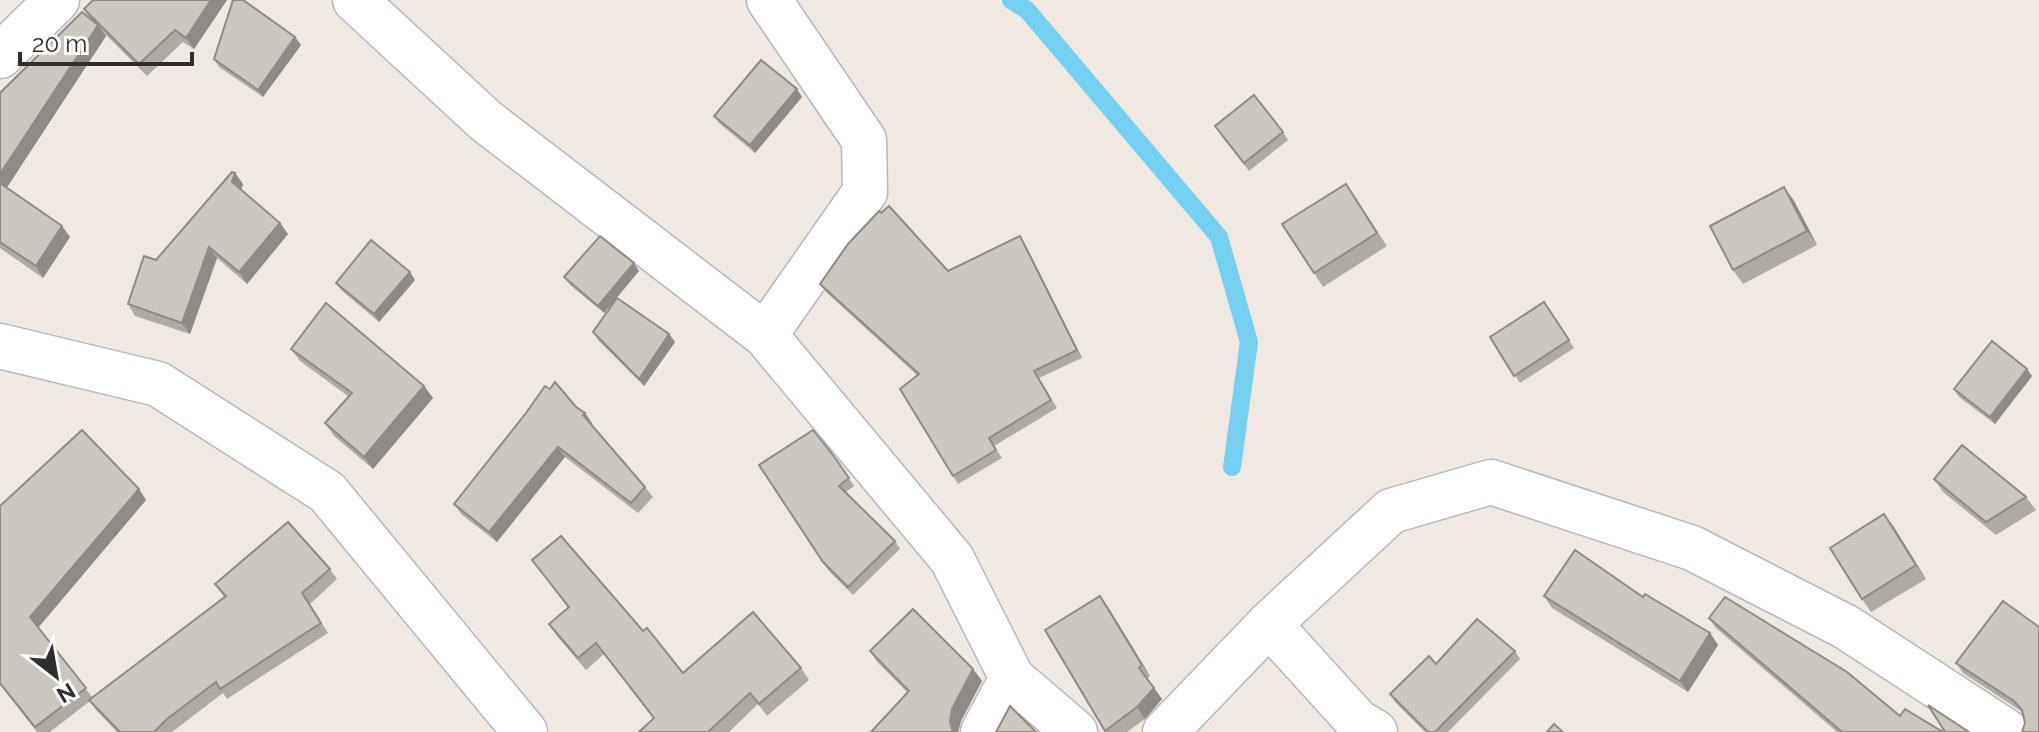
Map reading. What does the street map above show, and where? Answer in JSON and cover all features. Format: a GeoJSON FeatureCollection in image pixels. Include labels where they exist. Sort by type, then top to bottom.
{"type":"FeatureCollection","features":[{"type":"Feature","properties":{"kind":"street"},"geometry":{"type":"LineString","coordinates":[[0,56],[57,0]]}},
{"type":"Feature","properties":{"kind":"street"},"geometry":{"type":"LineString","coordinates":[[355,0],[486,121],[765,335],[952,559],[1012,678],[1075,732]]}},
{"type":"Feature","properties":{"kind":"street"},"geometry":{"type":"LineString","coordinates":[[765,335],[865,192],[864,140],[769,0]]}},
{"type":"Feature","properties":{"kind":"street"},"geometry":{"type":"LineString","coordinates":[[0,346],[158,384],[327,492],[525,732]]}},
{"type":"Feature","properties":{"kind":"street"},"geometry":{"type":"LineString","coordinates":[[1165,732],[1269,624],[1391,511],[1491,482],[1692,548],[1846,627],[2007,732]]}},
{"type":"Feature","properties":{"kind":"street"},"geometry":{"type":"LineString","coordinates":[[1269,624],[1358,722],[1375,732]]}},
{"type":"Feature","properties":{"kind":"street"},"geometry":{"type":"LineString","coordinates":[[983,732],[1012,678]]}},
{"type":"Feature","properties":{"kind":"building"},"geometry":{"type":"Polygon","coordinates":[[[93,0],[211,0],[186,38],[175,30],[139,64],[84,9],[93,0]]]}},
{"type":"Feature","properties":{"kind":"building"},"geometry":{"type":"Polygon","coordinates":[[[233,0],[243,0],[295,37],[258,90],[214,59],[233,0]]]}},
{"type":"Feature","properties":{"kind":"building"},"geometry":{"type":"Polygon","coordinates":[[[82,12],[98,25],[0,174],[0,93],[82,12]]]}},
{"type":"Feature","properties":{"kind":"building"},"geometry":{"type":"Polygon","coordinates":[[[761,60],[797,89],[750,145],[714,116],[761,60]]]}},
{"type":"Feature","properties":{"kind":"building"},"geometry":{"type":"Polygon","coordinates":[[[1254,95],[1283,132],[1244,163],[1215,126],[1254,95]]]}},
{"type":"Feature","properties":{"kind":"building"},"geometry":{"type":"Polygon","coordinates":[[[232,172],[235,173],[232,182],[280,223],[239,272],[209,247],[182,323],[128,304],[144,256],[156,260],[232,172]]]}},
{"type":"Feature","properties":{"kind":"building"},"geometry":{"type":"Polygon","coordinates":[[[0,183],[62,226],[36,266],[0,242],[0,183]]]}},
{"type":"Feature","properties":{"kind":"building"},"geometry":{"type":"Polygon","coordinates":[[[1346,184],[1377,233],[1314,273],[1282,224],[1346,184]]]}},
{"type":"Feature","properties":{"kind":"building"},"geometry":{"type":"Polygon","coordinates":[[[1784,187],[1807,231],[1733,270],[1710,226],[1784,187]]]}},
{"type":"Feature","properties":{"kind":"building"},"geometry":{"type":"Polygon","coordinates":[[[889,206],[948,271],[1020,236],[1077,350],[1034,371],[1051,400],[989,438],[996,450],[953,476],[900,389],[919,374],[820,284],[848,244],[879,211],[881,213],[889,206]]]}},
{"type":"Feature","properties":{"kind":"building"},"geometry":{"type":"Polygon","coordinates":[[[600,236],[634,263],[598,306],[564,277],[600,236]]]}},
{"type":"Feature","properties":{"kind":"building"},"geometry":{"type":"Polygon","coordinates":[[[371,240],[410,272],[374,314],[336,283],[371,240]]]}},
{"type":"Feature","properties":{"kind":"building"},"geometry":{"type":"Polygon","coordinates":[[[617,298],[669,334],[639,379],[593,332],[617,298]]]}},
{"type":"Feature","properties":{"kind":"building"},"geometry":{"type":"Polygon","coordinates":[[[1544,302],[1569,340],[1514,376],[1490,337],[1544,302]]]}},
{"type":"Feature","properties":{"kind":"building"},"geometry":{"type":"Polygon","coordinates":[[[326,303],[424,386],[364,457],[325,423],[352,393],[291,349],[326,303]]]}},
{"type":"Feature","properties":{"kind":"building"},"geometry":{"type":"Polygon","coordinates":[[[1992,341],[2027,369],[1990,417],[1954,389],[1992,341]]]}},
{"type":"Feature","properties":{"kind":"building"},"geometry":{"type":"Polygon","coordinates":[[[555,382],[585,413],[583,415],[645,487],[631,503],[558,447],[489,532],[454,504],[545,386],[550,389],[555,382]]]}},
{"type":"Feature","properties":{"kind":"building"},"geometry":{"type":"Polygon","coordinates":[[[82,430],[139,489],[30,617],[86,688],[35,727],[0,683],[0,506],[82,430]]]}},
{"type":"Feature","properties":{"kind":"building"},"geometry":{"type":"Polygon","coordinates":[[[813,430],[849,478],[839,486],[895,541],[848,587],[823,562],[759,465],[813,430]]]}},
{"type":"Feature","properties":{"kind":"building"},"geometry":{"type":"Polygon","coordinates":[[[1962,445],[2026,497],[1986,522],[1934,479],[1962,445]]]}},
{"type":"Feature","properties":{"kind":"building"},"geometry":{"type":"Polygon","coordinates":[[[1884,514],[1916,565],[1862,599],[1830,548],[1884,514]]]}},
{"type":"Feature","properties":{"kind":"building"},"geometry":{"type":"Polygon","coordinates":[[[288,522],[330,569],[302,593],[321,623],[220,689],[216,682],[154,732],[120,732],[89,700],[226,596],[215,584],[288,522]]]}},
{"type":"Feature","properties":{"kind":"building"},"geometry":{"type":"Polygon","coordinates":[[[561,536],[643,631],[647,628],[683,673],[753,612],[801,668],[759,704],[750,693],[708,732],[639,732],[654,718],[596,643],[578,658],[549,624],[569,607],[532,560],[561,536]]]}},
{"type":"Feature","properties":{"kind":"building"},"geometry":{"type":"Polygon","coordinates":[[[1575,550],[1643,597],[1645,594],[1710,633],[1680,681],[1544,596],[1575,550]]]}},
{"type":"Feature","properties":{"kind":"building"},"geometry":{"type":"Polygon","coordinates":[[[1100,596],[1142,665],[1139,668],[1154,688],[1137,707],[1105,731],[1045,630],[1100,596]]]}},
{"type":"Feature","properties":{"kind":"building"},"geometry":{"type":"Polygon","coordinates":[[[1725,597],[1847,672],[1900,716],[1905,709],[1943,732],[1842,732],[1709,618],[1725,597]]]}},
{"type":"Feature","properties":{"kind":"building"},"geometry":{"type":"Polygon","coordinates":[[[2003,601],[2039,627],[2039,732],[2022,732],[2025,723],[2022,710],[2014,701],[1956,663],[2003,601]]]}},
{"type":"Feature","properties":{"kind":"building"},"geometry":{"type":"Polygon","coordinates":[[[913,609],[973,669],[952,709],[950,722],[953,732],[871,732],[909,691],[870,651],[913,609]]]}},
{"type":"Feature","properties":{"kind":"building"},"geometry":{"type":"Polygon","coordinates":[[[1477,619],[1515,651],[1435,732],[1428,732],[1390,694],[1429,656],[1436,664],[1477,619]]]}},
{"type":"Feature","properties":{"kind":"building"},"geometry":{"type":"Polygon","coordinates":[[[1928,705],[1969,732],[1945,732],[1928,705]]]}},
{"type":"Feature","properties":{"kind":"building"},"geometry":{"type":"Polygon","coordinates":[[[1010,706],[1036,732],[996,732],[1010,706]]]}},
{"type":"Feature","properties":{"kind":"building"},"geometry":{"type":"Polygon","coordinates":[[[1554,724],[1563,732],[1547,732],[1554,724]]]}},
{"type":"Feature","properties":{"kind":"waterway"},"geometry":{"type":"LineString","coordinates":[[1011,0],[1027,10],[1219,237],[1249,342],[1232,467]]}}]}
